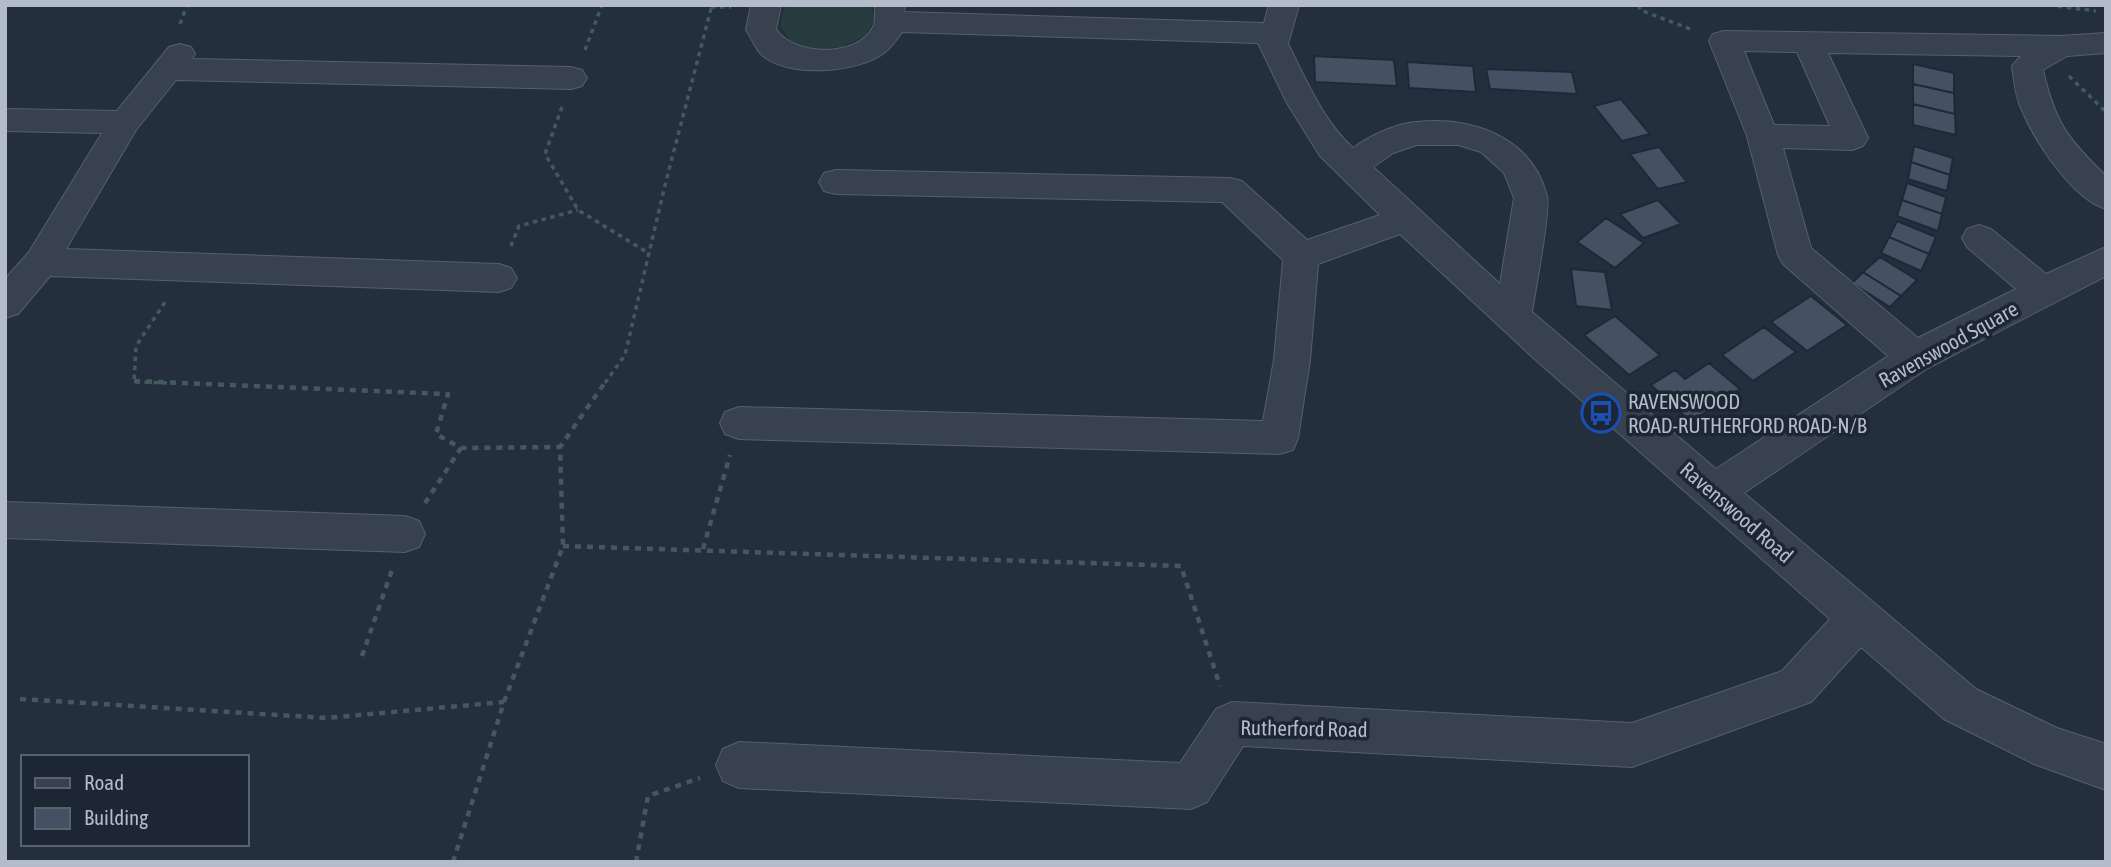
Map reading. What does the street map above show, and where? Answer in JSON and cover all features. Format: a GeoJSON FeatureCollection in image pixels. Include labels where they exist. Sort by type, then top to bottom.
{"type":"FeatureCollection","features":[{"type":"Feature","properties":{"kind":"street"},"geometry":{"type":"LineString","coordinates":[[766,5],[760,21],[763,35],[772,47],[787,56],[807,61],[829,61],[860,52],[883,36],[890,14],[1278,28]]}},
{"type":"Feature","properties":{"kind":"street","name":"Ravenswood Road"},"geometry":{"type":"LineString","coordinates":[[1278,28],[1303,103],[1332,148],[1513,316],[1960,704],[2050,748],[2106,767]]}},
{"type":"Feature","properties":{"kind":"street"},"geometry":{"type":"LineString","coordinates":[[1915,357],[1795,255],[1763,135],[1724,41],[2053,50],[2106,43]]}},
{"type":"Feature","properties":{"kind":"street"},"geometry":{"type":"LineString","coordinates":[[1763,135],[1852,138],[1808,43]]}},
{"type":"Feature","properties":{"kind":"street"},"geometry":{"type":"LineString","coordinates":[[2053,50],[2027,66],[2036,107],[2063,154],[2106,197]]}},
{"type":"Feature","properties":{"kind":"street"},"geometry":{"type":"LineString","coordinates":[[5,304],[41,262],[125,122],[174,62],[571,78]]}},
{"type":"Feature","properties":{"kind":"street"},"geometry":{"type":"LineString","coordinates":[[5,120],[125,122]]}},
{"type":"Feature","properties":{"kind":"street"},"geometry":{"type":"LineString","coordinates":[[1352,166],[1381,145],[1415,133],[1458,134],[1492,144],[1518,166],[1531,198],[1513,316]]}},
{"type":"Feature","properties":{"kind":"street"},"geometry":{"type":"LineString","coordinates":[[836,182],[1230,190],[1301,256]]}},
{"type":"Feature","properties":{"kind":"street"},"geometry":{"type":"LineString","coordinates":[[1301,256],[1406,219]]}},
{"type":"Feature","properties":{"kind":"street","name":"Ravenswood Square"},"geometry":{"type":"LineString","coordinates":[[1979,238],[2043,292]]}},
{"type":"Feature","properties":{"kind":"street"},"geometry":{"type":"LineString","coordinates":[[739,423],[1279,438],[1292,360],[1301,256]]}},
{"type":"Feature","properties":{"kind":"street","name":"Ravenswood Square"},"geometry":{"type":"LineString","coordinates":[[1714,492],[1915,357],[2106,260]]}},
{"type":"Feature","properties":{"kind":"street"},"geometry":{"type":"LineString","coordinates":[[41,262],[499,278]]}},
{"type":"Feature","properties":{"kind":"street"},"geometry":{"type":"LineString","coordinates":[[5,520],[405,534]]}},
{"type":"Feature","properties":{"kind":"street","name":"Rutherford Road"},"geometry":{"type":"LineString","coordinates":[[739,765],[1191,786],[1233,724],[1632,745],[1796,687],[1859,618]]}},
{"type":"Feature","properties":{"kind":"path"},"geometry":{"type":"LineString","coordinates":[[602,5],[571,78],[544,154],[578,210],[650,254]]}},
{"type":"Feature","properties":{"kind":"path"},"geometry":{"type":"LineString","coordinates":[[453,862],[503,702],[563,547],[560,447],[625,355],[665,185],[712,5]]}},
{"type":"Feature","properties":{"kind":"path"},"geometry":{"type":"LineString","coordinates":[[1639,5],[1640,10],[1724,41]]}},
{"type":"Feature","properties":{"kind":"path"},"geometry":{"type":"LineString","coordinates":[[2049,5],[2106,12]]}},
{"type":"Feature","properties":{"kind":"path"},"geometry":{"type":"LineString","coordinates":[[2053,50],[2106,112]]}},
{"type":"Feature","properties":{"kind":"path"},"geometry":{"type":"LineString","coordinates":[[499,278],[519,226],[578,210]]}},
{"type":"Feature","properties":{"kind":"path"},"geometry":{"type":"LineString","coordinates":[[186,268],[136,346],[134,382],[448,394],[436,434],[461,448],[560,447]]}},
{"type":"Feature","properties":{"kind":"path"},"geometry":{"type":"LineString","coordinates":[[703,549],[739,423]]}},
{"type":"Feature","properties":{"kind":"path"},"geometry":{"type":"LineString","coordinates":[[563,547],[703,549],[1181,566],[1233,724]]}},
{"type":"Feature","properties":{"kind":"path"},"geometry":{"type":"LineString","coordinates":[[20,699],[326,718],[503,702]]}},
{"type":"Feature","properties":{"kind":"path"},"geometry":{"type":"LineString","coordinates":[[636,862],[648,796],[739,765]]}},
{"type":"Feature","properties":{"kind":"green space"},"geometry":{"type":"Polygon","coordinates":[[[787,5],[871,5],[875,19],[865,36],[842,47],[814,49],[791,41],[780,26],[787,5]]]}},
{"type":"Feature","properties":{"kind":"building"},"geometry":{"type":"Polygon","coordinates":[[[1314,56],[1394,60],[1397,86],[1315,82],[1314,56]]]}},
{"type":"Feature","properties":{"kind":"building"},"geometry":{"type":"Polygon","coordinates":[[[1407,62],[1473,66],[1476,92],[1409,88],[1407,62]]]}},
{"type":"Feature","properties":{"kind":"building"},"geometry":{"type":"Polygon","coordinates":[[[1913,64],[1954,73],[1954,93],[1913,84],[1913,64]]]}},
{"type":"Feature","properties":{"kind":"building"},"geometry":{"type":"Polygon","coordinates":[[[1486,69],[1572,72],[1577,94],[1490,89],[1486,69]]]}},
{"type":"Feature","properties":{"kind":"building"},"geometry":{"type":"Polygon","coordinates":[[[1913,84],[1954,93],[1955,114],[1913,104],[1913,84]]]}},
{"type":"Feature","properties":{"kind":"building"},"geometry":{"type":"Polygon","coordinates":[[[1621,99],[1650,134],[1622,141],[1594,106],[1621,99]]]}},
{"type":"Feature","properties":{"kind":"building"},"geometry":{"type":"Polygon","coordinates":[[[1913,104],[1955,114],[1956,135],[1913,125],[1913,104]]]}},
{"type":"Feature","properties":{"kind":"building"},"geometry":{"type":"Polygon","coordinates":[[[1914,146],[1953,158],[1950,175],[1911,162],[1914,146]]]}},
{"type":"Feature","properties":{"kind":"building"},"geometry":{"type":"Polygon","coordinates":[[[1659,147],[1687,182],[1658,189],[1630,154],[1659,147]]]}},
{"type":"Feature","properties":{"kind":"building"},"geometry":{"type":"Polygon","coordinates":[[[1911,162],[1950,175],[1947,191],[1908,179],[1911,162]]]}},
{"type":"Feature","properties":{"kind":"building"},"geometry":{"type":"Polygon","coordinates":[[[1907,183],[1946,197],[1942,214],[1902,200],[1907,183]]]}},
{"type":"Feature","properties":{"kind":"building"},"geometry":{"type":"Polygon","coordinates":[[[1658,200],[1681,224],[1643,238],[1620,214],[1658,200]]]}},
{"type":"Feature","properties":{"kind":"building"},"geometry":{"type":"Polygon","coordinates":[[[1902,200],[1942,214],[1938,231],[1897,216],[1902,200]]]}},
{"type":"Feature","properties":{"kind":"building"},"geometry":{"type":"Polygon","coordinates":[[[1606,218],[1644,243],[1615,268],[1577,242],[1606,218]]]}},
{"type":"Feature","properties":{"kind":"building"},"geometry":{"type":"Polygon","coordinates":[[[1897,221],[1936,237],[1929,254],[1889,237],[1897,221]]]}},
{"type":"Feature","properties":{"kind":"building"},"geometry":{"type":"Polygon","coordinates":[[[1889,237],[1929,254],[1921,271],[1881,253],[1889,237]]]}},
{"type":"Feature","properties":{"kind":"building"},"geometry":{"type":"Polygon","coordinates":[[[1880,257],[1917,280],[1901,296],[1863,272],[1880,257]]]}},
{"type":"Feature","properties":{"kind":"building"},"geometry":{"type":"Polygon","coordinates":[[[1571,269],[1605,272],[1612,310],[1576,306],[1571,269]]]}},
{"type":"Feature","properties":{"kind":"building"},"geometry":{"type":"Polygon","coordinates":[[[1863,272],[1901,296],[1890,307],[1852,283],[1863,272]]]}},
{"type":"Feature","properties":{"kind":"building"},"geometry":{"type":"Polygon","coordinates":[[[1811,296],[1847,325],[1807,351],[1771,322],[1811,296]]]}},
{"type":"Feature","properties":{"kind":"building"},"geometry":{"type":"Polygon","coordinates":[[[1615,316],[1660,355],[1629,375],[1584,335],[1615,316]]]}},
{"type":"Feature","properties":{"kind":"building"},"geometry":{"type":"Polygon","coordinates":[[[1764,327],[1796,352],[1753,381],[1722,355],[1764,327]]]}},
{"type":"Feature","properties":{"kind":"building"},"geometry":{"type":"Polygon","coordinates":[[[1709,363],[1740,389],[1691,422],[1651,385],[1675,370],[1685,379],[1709,363]]]}},
{"type":"Feature","properties":{"kind":"place","name":"RAVENSWOOD ROAD-RUTHERFORD ROAD-N/B"},"geometry":{"type":"Point","coordinates":[1601,413]}}]}
